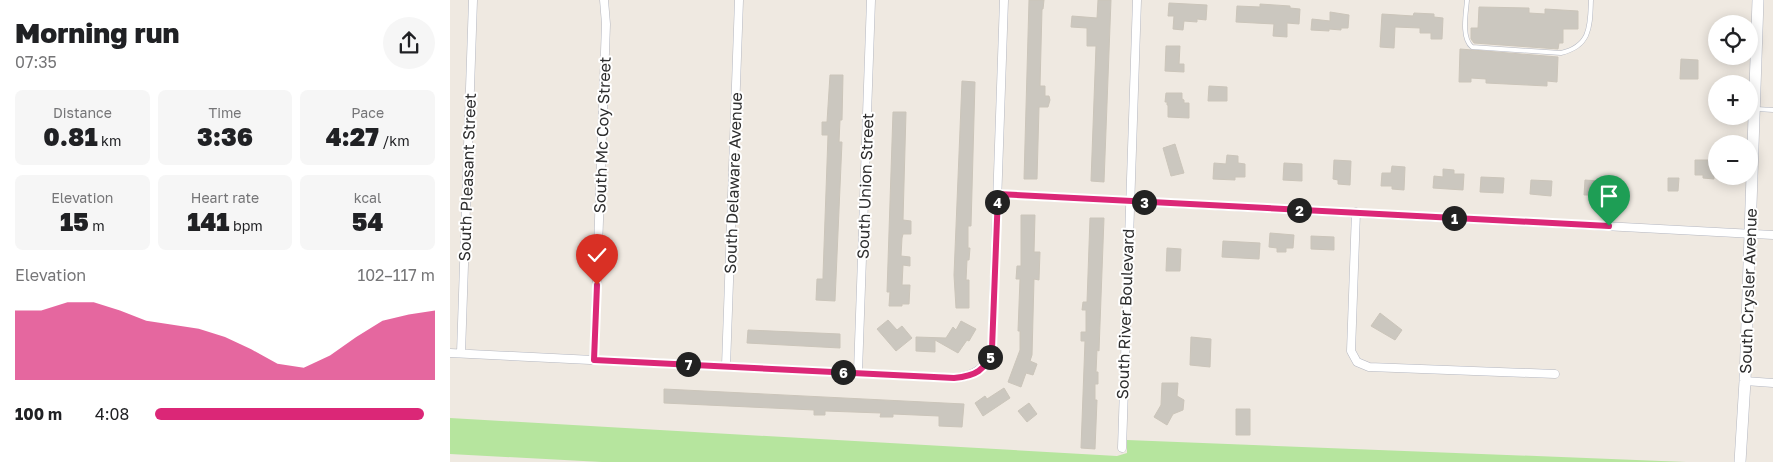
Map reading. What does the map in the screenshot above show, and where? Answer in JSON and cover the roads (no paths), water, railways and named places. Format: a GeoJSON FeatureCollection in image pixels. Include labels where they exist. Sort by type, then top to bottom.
{"type":"FeatureCollection","features":[{"type":"Feature","properties":{"kind":"main road","name":"South Crysler Avenue"},"geometry":{"type":"LineString","coordinates":[[1755,75],[1758,0]]}},
{"type":"Feature","properties":{"kind":"main road","name":"South Crysler Avenue"},"geometry":{"type":"LineString","coordinates":[[1740,462],[1751,234],[1754,125]]}},
{"type":"Feature","properties":{"kind":"street","name":"South Pleasant Street"},"geometry":{"type":"LineString","coordinates":[[461,354],[473,0]]}},
{"type":"Feature","properties":{"kind":"street","name":"South Mc Coy Street"},"geometry":{"type":"LineString","coordinates":[[594,360],[605,34],[604,0]]}},
{"type":"Feature","properties":{"kind":"street","name":"South Delaware Avenue"},"geometry":{"type":"LineString","coordinates":[[726,366],[739,0]]}},
{"type":"Feature","properties":{"kind":"street","name":"South Union Street"},"geometry":{"type":"LineString","coordinates":[[858,372],[871,0]]}},
{"type":"Feature","properties":{"kind":"street"},"geometry":{"type":"LineString","coordinates":[[450,353],[954,378],[971,375],[980,370],[988,361],[992,349],[1004,0]]}},
{"type":"Feature","properties":{"kind":"street","name":"South River Boulevard"},"geometry":{"type":"LineString","coordinates":[[1122,448],[1137,0]]}},
{"type":"Feature","properties":{"kind":"street"},"geometry":{"type":"LineString","coordinates":[[998,194],[1773,235]]}},
{"type":"Feature","properties":{"kind":"street"},"geometry":{"type":"LineString","coordinates":[[1356,212],[1351,351],[1357,362],[1369,368],[1554,374]]}},
{"type":"Feature","properties":{"kind":"street"},"geometry":{"type":"LineString","coordinates":[[1745,381],[1773,383]]}},
{"type":"Feature","properties":{"kind":"lane"},"geometry":{"type":"LineString","coordinates":[[1467,0],[1466,34],[1468,44],[1472,47],[1561,53],[1573,50],[1583,41],[1590,29],[1591,0]]}},
{"type":"Feature","properties":{"kind":"lane"},"geometry":{"type":"LineString","coordinates":[[1758,109],[1773,110]]}}]}
